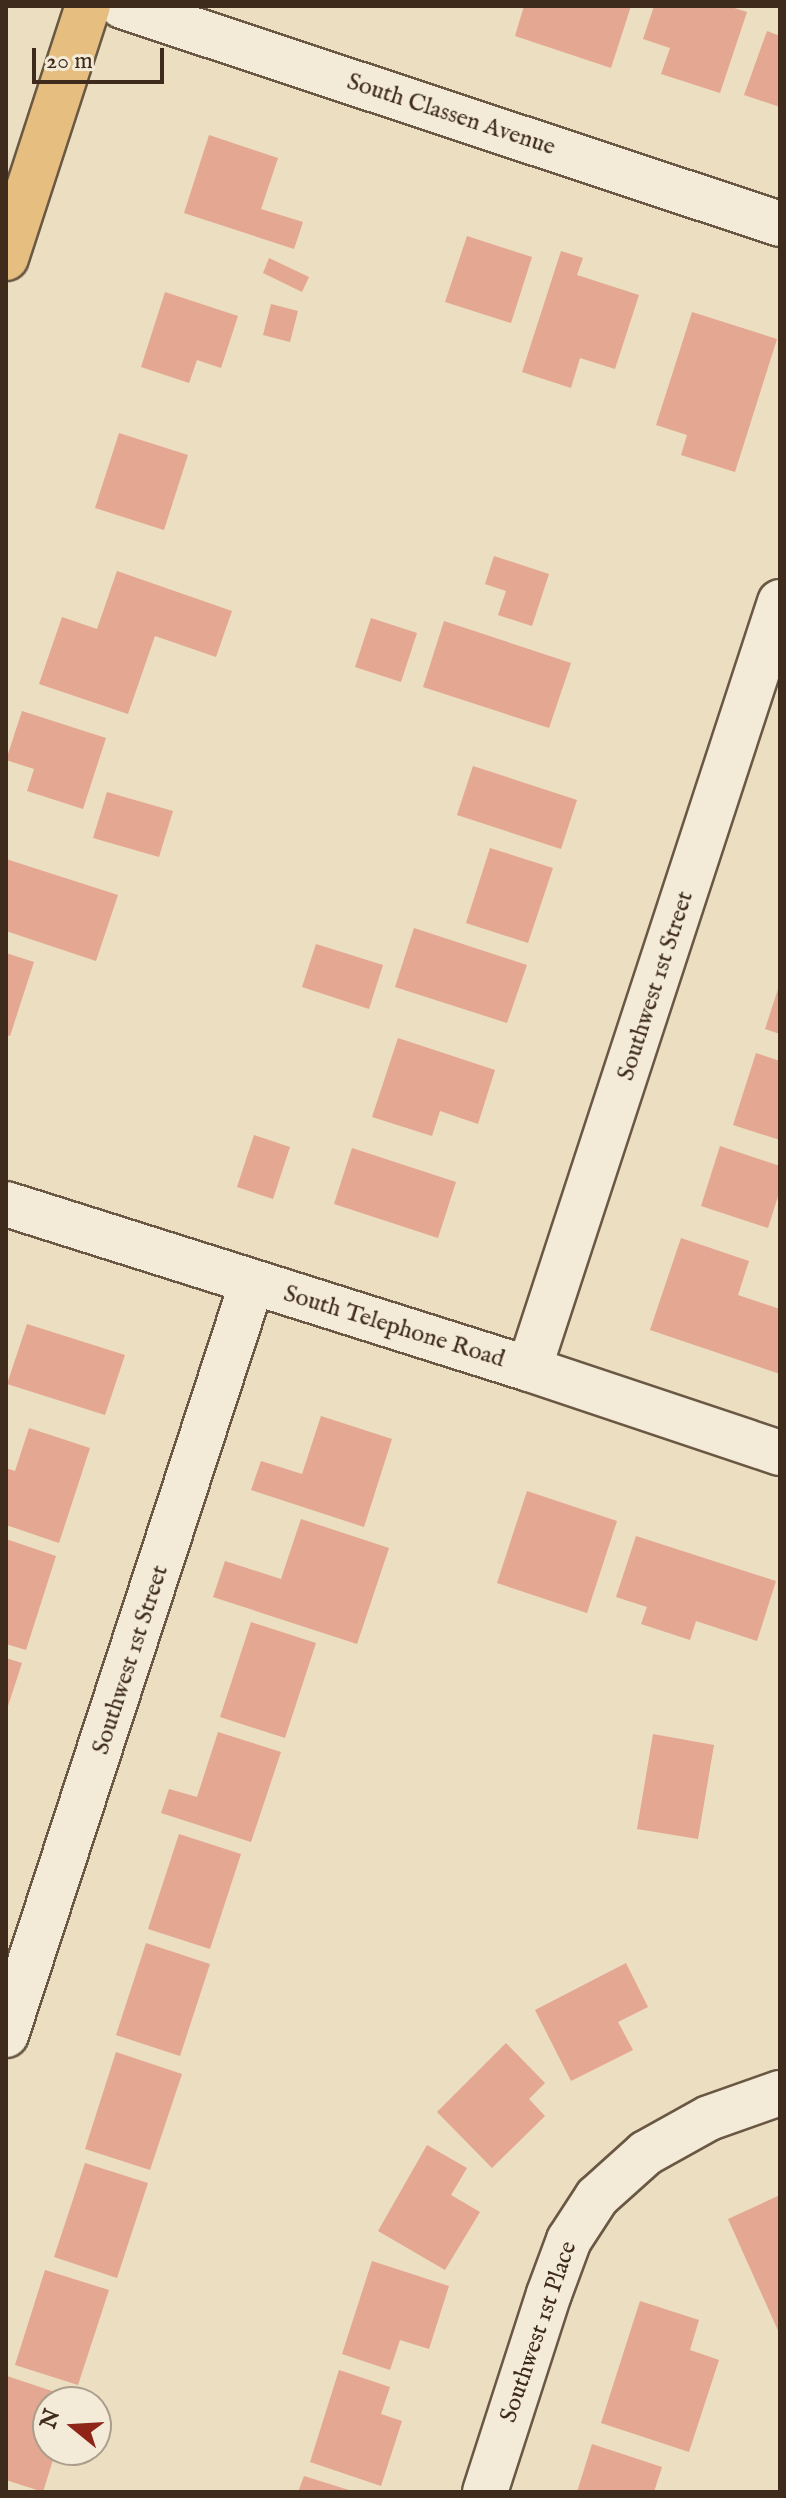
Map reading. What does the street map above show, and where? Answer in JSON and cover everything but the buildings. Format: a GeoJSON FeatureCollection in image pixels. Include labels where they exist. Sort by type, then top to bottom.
{"type":"FeatureCollection","features":[{"type":"Feature","properties":{"kind":"main road"},"geometry":{"type":"LineString","coordinates":[[6,258],[88,6]]}},
{"type":"Feature","properties":{"kind":"street","name":"South Classen Avenue"},"geometry":{"type":"LineString","coordinates":[[122,6],[780,224]]}},
{"type":"Feature","properties":{"kind":"street","name":"Southwest 1st Street"},"geometry":{"type":"LineString","coordinates":[[529,1369],[780,602]]}},
{"type":"Feature","properties":{"kind":"street","name":"South Telephone Road"},"geometry":{"type":"LineString","coordinates":[[6,1204],[529,1369],[780,1453]]}},
{"type":"Feature","properties":{"kind":"street","name":"Southwest 1st Street"},"geometry":{"type":"LineString","coordinates":[[6,2035],[252,1283]]}},
{"type":"Feature","properties":{"kind":"street","name":"Southwest 1st Place"},"geometry":{"type":"LineString","coordinates":[[485,2492],[569,2240],[597,2197],[646,2153],[709,2118],[780,2093]]}}]}
